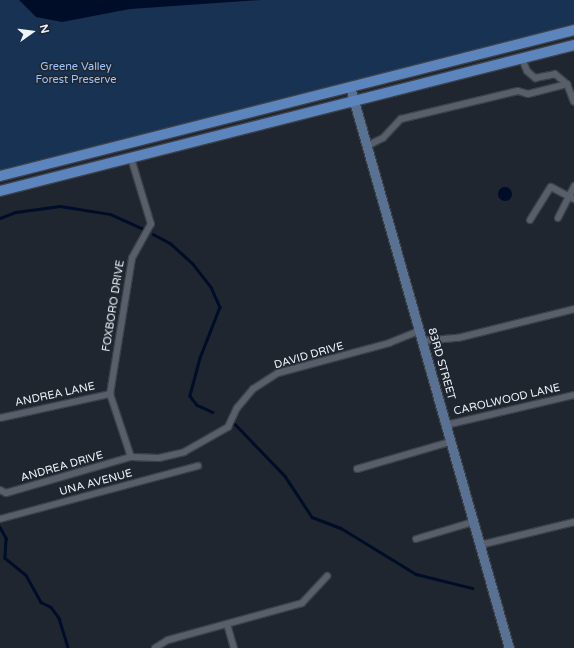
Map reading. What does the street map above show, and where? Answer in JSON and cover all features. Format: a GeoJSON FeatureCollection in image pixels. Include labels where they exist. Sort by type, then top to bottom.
{"type":"FeatureCollection","features":[{"type":"Feature","properties":{"kind":"main road"},"geometry":{"type":"LineString","coordinates":[[0,176],[574,30]]}},
{"type":"Feature","properties":{"kind":"main road"},"geometry":{"type":"LineString","coordinates":[[0,191],[574,45]]}},
{"type":"Feature","properties":{"kind":"main road","name":"83RD STREET"},"geometry":{"type":"LineString","coordinates":[[350,86],[509,648]]}},
{"type":"Feature","properties":{"kind":"street"},"geometry":{"type":"LineString","coordinates":[[522,59],[527,71],[535,78],[555,74],[567,84],[574,102]]}},
{"type":"Feature","properties":{"kind":"street"},"geometry":{"type":"LineString","coordinates":[[367,146],[383,138],[401,119],[518,91],[528,94],[567,84]]}},
{"type":"Feature","properties":{"kind":"street","name":"FOXBORO DRIVE"},"geometry":{"type":"LineString","coordinates":[[110,394],[132,258],[152,224],[131,158]]}},
{"type":"Feature","properties":{"kind":"street"},"geometry":{"type":"LineString","coordinates":[[558,218],[571,198],[574,186]]}},
{"type":"Feature","properties":{"kind":"street"},"geometry":{"type":"LineString","coordinates":[[530,220],[551,187],[571,198]]}},
{"type":"Feature","properties":{"kind":"street"},"geometry":{"type":"LineString","coordinates":[[422,341],[458,338],[574,309]]}},
{"type":"Feature","properties":{"kind":"street","name":"DAVID DRIVE"},"geometry":{"type":"LineString","coordinates":[[131,457],[159,458],[184,452],[208,439],[228,427],[237,408],[253,389],[278,373],[389,343],[419,331]]}},
{"type":"Feature","properties":{"kind":"street"},"geometry":{"type":"LineString","coordinates":[[110,394],[131,457]]}},
{"type":"Feature","properties":{"kind":"street","name":"ANDREA LANE"},"geometry":{"type":"LineString","coordinates":[[2,417],[110,394]]}},
{"type":"Feature","properties":{"kind":"street","name":"CAROLWOOD LANE"},"geometry":{"type":"LineString","coordinates":[[446,425],[574,395]]}},
{"type":"Feature","properties":{"kind":"street"},"geometry":{"type":"LineString","coordinates":[[0,410],[2,417]]}},
{"type":"Feature","properties":{"kind":"street"},"geometry":{"type":"LineString","coordinates":[[357,468],[450,442]]}},
{"type":"Feature","properties":{"kind":"street","name":"ANDREA DRIVE"},"geometry":{"type":"LineString","coordinates":[[0,490],[6,493],[27,488],[131,457]]}},
{"type":"Feature","properties":{"kind":"street","name":"UNA AVENUE"},"geometry":{"type":"LineString","coordinates":[[0,519],[198,466]]}},
{"type":"Feature","properties":{"kind":"street"},"geometry":{"type":"LineString","coordinates":[[416,539],[473,522]]}},
{"type":"Feature","properties":{"kind":"street"},"geometry":{"type":"LineString","coordinates":[[480,545],[574,522]]}},
{"type":"Feature","properties":{"kind":"street"},"geometry":{"type":"LineString","coordinates":[[155,648],[168,640],[302,603],[327,576]]}},
{"type":"Feature","properties":{"kind":"street"},"geometry":{"type":"LineString","coordinates":[[227,624],[234,648]]}},
{"type":"Feature","properties":{"kind":"green space","name":"Greene Valley Forest Preserve"},"geometry":{"type":"Polygon","coordinates":[[[0,0],[574,0],[574,28],[0,171],[0,0]]]}},
{"type":"Feature","properties":{"kind":"shaded area"},"geometry":{"type":"Polygon","coordinates":[[[19,0],[261,0],[130,9],[62,22],[36,17],[19,0]]]}},
{"type":"Feature","properties":{"kind":"shaded area"},"geometry":{"type":"Polygon","coordinates":[[[502,187],[508,187],[512,191],[512,197],[508,201],[502,201],[498,197],[498,191],[502,187]]]}},
{"type":"Feature","properties":{"kind":"waterway"},"geometry":{"type":"LineString","coordinates":[[0,218],[16,212],[60,206],[110,214],[146,230]]}},
{"type":"Feature","properties":{"kind":"waterway"},"geometry":{"type":"LineString","coordinates":[[153,234],[170,243],[193,264],[211,287],[220,307],[200,358],[190,396],[197,405],[213,412]]}},
{"type":"Feature","properties":{"kind":"waterway"},"geometry":{"type":"LineString","coordinates":[[235,424],[285,476],[312,517],[341,528],[416,574],[472,588]]}},
{"type":"Feature","properties":{"kind":"waterway"},"geometry":{"type":"LineString","coordinates":[[0,527],[6,538],[5,558],[26,575],[41,602],[51,607],[59,618],[68,648]]}}]}
